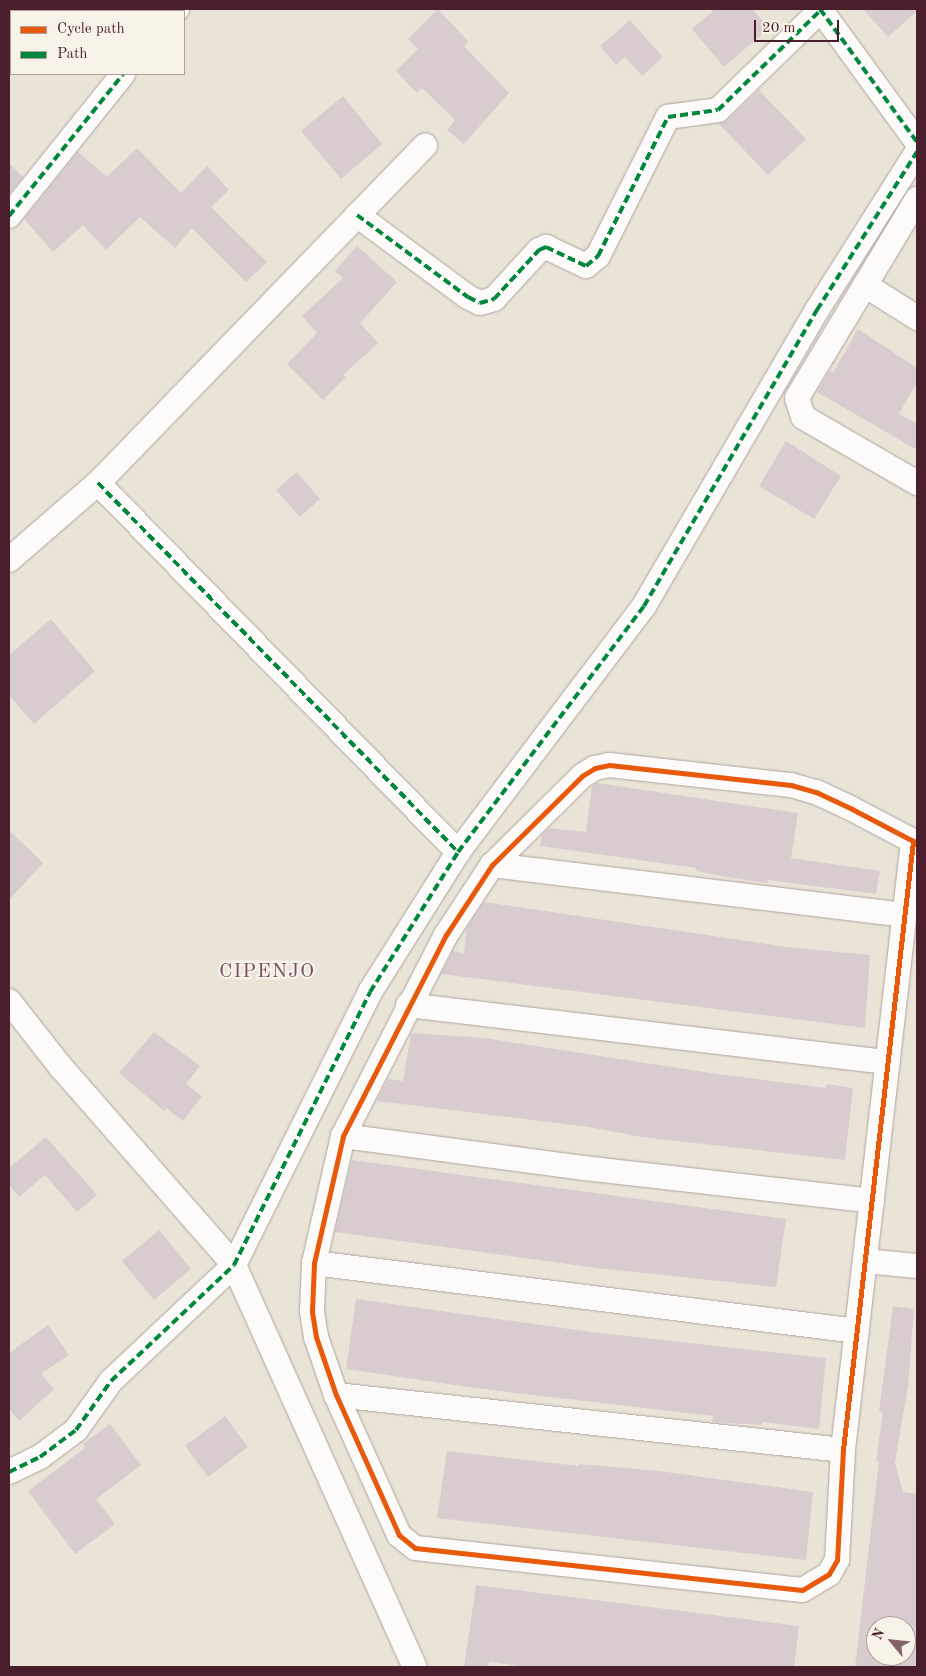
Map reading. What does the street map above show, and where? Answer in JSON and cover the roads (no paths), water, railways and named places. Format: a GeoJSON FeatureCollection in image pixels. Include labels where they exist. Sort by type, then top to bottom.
{"type":"FeatureCollection","features":[{"type":"Feature","properties":{"kind":"street"},"geometry":{"type":"LineString","coordinates":[[357,215],[468,298],[480,303],[494,298],[539,250],[546,247],[586,266],[598,256],[668,117],[718,110],[820,10],[917,142]]}},
{"type":"Feature","properties":{"kind":"street"},"geometry":{"type":"LineString","coordinates":[[9,216],[122,75]]}},
{"type":"Feature","properties":{"kind":"street"},"geometry":{"type":"LineString","coordinates":[[9,560],[98,483],[425,145]]}},
{"type":"Feature","properties":{"kind":"street"},"geometry":{"type":"LineString","coordinates":[[9,1472],[40,1457],[76,1430],[111,1381],[234,1265],[370,992],[458,852],[644,606],[817,310],[917,152]]}},
{"type":"Feature","properties":{"kind":"street"},"geometry":{"type":"LineString","coordinates":[[917,199],[797,398],[798,407],[803,417],[917,483]]}},
{"type":"Feature","properties":{"kind":"street"},"geometry":{"type":"LineString","coordinates":[[864,284],[917,318]]}},
{"type":"Feature","properties":{"kind":"street"},"geometry":{"type":"LineString","coordinates":[[98,483],[458,852]]}},
{"type":"Feature","properties":{"kind":"street"},"geometry":{"type":"LineString","coordinates":[[609,765],[791,785],[816,792],[915,843],[904,915],[843,1450],[837,1560],[830,1574],[802,1590],[415,1548],[398,1535],[336,1395],[316,1337],[312,1310],[314,1263],[342,1136],[408,1005],[446,935],[492,865],[582,776],[595,768],[609,765]]}},
{"type":"Feature","properties":{"kind":"street"},"geometry":{"type":"LineString","coordinates":[[492,865],[904,915]]}},
{"type":"Feature","properties":{"kind":"street"},"geometry":{"type":"LineString","coordinates":[[9,1001],[60,1066],[234,1265],[414,1667]]}},
{"type":"Feature","properties":{"kind":"street"},"geometry":{"type":"LineString","coordinates":[[408,1005],[888,1062]]}},
{"type":"Feature","properties":{"kind":"street"},"geometry":{"type":"LineString","coordinates":[[342,1136],[584,1168],[872,1200]]}},
{"type":"Feature","properties":{"kind":"street"},"geometry":{"type":"LineString","coordinates":[[865,1260],[917,1266]]}},
{"type":"Feature","properties":{"kind":"street"},"geometry":{"type":"LineString","coordinates":[[314,1263],[857,1331]]}},
{"type":"Feature","properties":{"kind":"street"},"geometry":{"type":"LineString","coordinates":[[336,1395],[843,1450]]}},
{"type":"Feature","properties":{"kind":"district","name":"CIPENJO"},"geometry":{"type":"Point","coordinates":[267,972]}}]}
